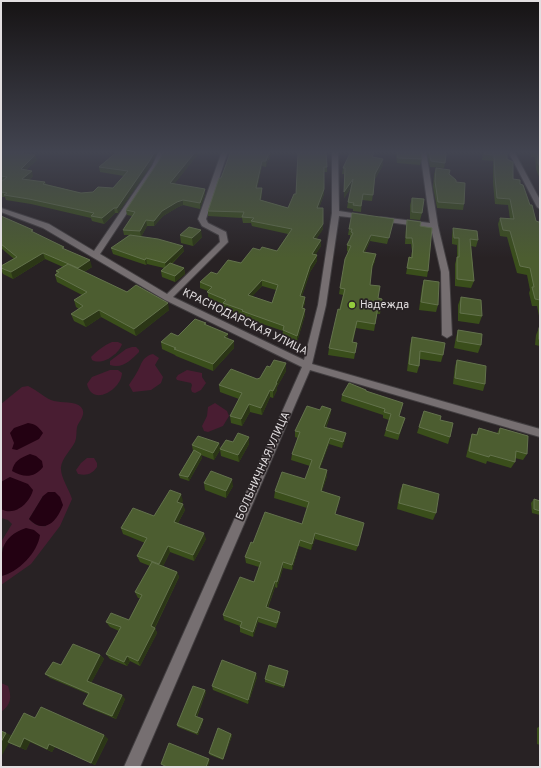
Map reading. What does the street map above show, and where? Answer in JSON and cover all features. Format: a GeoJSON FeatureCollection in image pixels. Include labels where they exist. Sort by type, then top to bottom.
{"type":"FeatureCollection","features":[{"type":"Feature","properties":{"kind":"street"},"geometry":{"type":"LineString","coordinates":[[95,256],[142,187]]}},
{"type":"Feature","properties":{"kind":"street"},"geometry":{"type":"LineString","coordinates":[[168,298],[224,242],[223,234],[208,226],[202,220],[213,187]]}},
{"type":"Feature","properties":{"kind":"street","name":"БОЛЬНИЧНАЯ УЛИЦА"},"geometry":{"type":"LineString","coordinates":[[132,767],[307,366],[322,305],[336,213],[336,187]]}},
{"type":"Feature","properties":{"kind":"street"},"geometry":{"type":"LineString","coordinates":[[428,187],[434,226],[444,272],[447,335]]}},
{"type":"Feature","properties":{"kind":"street"},"geometry":{"type":"LineString","coordinates":[[530,187],[540,207]]}},
{"type":"Feature","properties":{"kind":"street","name":"КРАСНОДАРСКАЯ УЛИЦА"},"geometry":{"type":"LineString","coordinates":[[1,210],[46,226],[168,298],[307,366],[540,433]]}},
{"type":"Feature","properties":{"kind":"street"},"geometry":{"type":"LineString","coordinates":[[336,213],[434,226]]}},
{"type":"Feature","properties":{"kind":"shaded area"},"geometry":{"type":"Polygon","coordinates":[[[112,342],[122,344],[114,355],[105,360],[92,360],[91,357],[96,352],[112,342]]]}},
{"type":"Feature","properties":{"kind":"shaded area"},"geometry":{"type":"Polygon","coordinates":[[[136,347],[139,352],[130,361],[119,366],[110,365],[110,361],[126,349],[136,347]]]}},
{"type":"Feature","properties":{"kind":"shaded area"},"geometry":{"type":"Polygon","coordinates":[[[153,354],[159,358],[155,365],[163,377],[161,383],[151,390],[133,392],[129,385],[144,359],[153,354]]]}},
{"type":"Feature","properties":{"kind":"shaded area"},"geometry":{"type":"Polygon","coordinates":[[[110,370],[118,370],[122,373],[117,385],[106,394],[94,394],[90,391],[87,384],[92,377],[110,370]]]}},
{"type":"Feature","properties":{"kind":"shaded area"},"geometry":{"type":"Polygon","coordinates":[[[187,370],[202,373],[202,377],[206,383],[201,390],[195,393],[192,392],[191,383],[177,380],[176,378],[178,375],[187,370]]]}},
{"type":"Feature","properties":{"kind":"shaded area"},"geometry":{"type":"Polygon","coordinates":[[[28,386],[54,401],[68,402],[78,405],[83,410],[83,415],[77,427],[75,442],[65,457],[61,467],[63,479],[72,499],[60,526],[31,564],[1,585],[1,576],[8,574],[27,559],[34,530],[23,530],[14,534],[1,550],[1,542],[12,524],[8,520],[1,518],[1,509],[2,510],[10,477],[1,482],[1,404],[22,387],[28,386]],[[43,496],[29,519],[36,525],[46,526],[43,496]]]}},
{"type":"Feature","properties":{"kind":"shaded area"},"geometry":{"type":"Polygon","coordinates":[[[215,403],[227,411],[229,416],[223,426],[208,432],[204,431],[202,426],[207,416],[208,407],[215,403]]]}},
{"type":"Feature","properties":{"kind":"shaded area"},"geometry":{"type":"Polygon","coordinates":[[[28,423],[36,426],[43,433],[39,439],[17,450],[12,449],[14,443],[10,433],[14,428],[28,423]]]}},
{"type":"Feature","properties":{"kind":"shaded area"},"geometry":{"type":"Polygon","coordinates":[[[30,454],[36,456],[42,461],[43,467],[40,471],[29,476],[25,476],[12,471],[18,460],[30,454]]]}},
{"type":"Feature","properties":{"kind":"shaded area"},"geometry":{"type":"Polygon","coordinates":[[[87,458],[94,458],[97,463],[97,467],[89,474],[78,474],[76,470],[87,458]]]}},
{"type":"Feature","properties":{"kind":"shaded area"},"geometry":{"type":"Polygon","coordinates":[[[10,477],[28,484],[33,490],[29,500],[25,504],[16,510],[6,511],[1,509],[1,482],[10,477]]]}},
{"type":"Feature","properties":{"kind":"shaded area"},"geometry":{"type":"Polygon","coordinates":[[[48,492],[55,492],[60,497],[63,505],[54,521],[45,526],[40,526],[29,519],[43,496],[48,492]]]}},
{"type":"Feature","properties":{"kind":"shaded area"},"geometry":{"type":"Polygon","coordinates":[[[26,528],[34,530],[40,535],[35,548],[26,561],[14,571],[1,576],[2,553],[7,541],[11,536],[26,528]]]}},
{"type":"Feature","properties":{"kind":"shaded area"},"geometry":{"type":"Polygon","coordinates":[[[1,683],[8,686],[10,700],[7,707],[1,712],[1,683]]]}},
{"type":"Feature","properties":{"kind":"building"},"geometry":{"type":"Polygon","coordinates":[[[1,187],[55,187],[81,193],[93,192],[98,187],[132,187],[117,208],[114,208],[102,218],[91,216],[94,213],[4,195],[7,193],[1,192],[1,187]]]}},
{"type":"Feature","properties":{"kind":"building"},"geometry":{"type":"Polygon","coordinates":[[[141,187],[192,187],[205,189],[200,203],[183,200],[177,202],[162,211],[154,221],[146,220],[140,231],[123,230],[135,212],[126,210],[141,187]]]}},
{"type":"Feature","properties":{"kind":"building"},"geometry":{"type":"Polygon","coordinates":[[[216,187],[262,188],[260,200],[288,208],[294,194],[296,194],[296,187],[324,187],[317,208],[323,208],[323,224],[313,238],[321,240],[312,254],[317,255],[310,266],[300,296],[305,297],[302,308],[305,309],[297,336],[283,330],[284,326],[223,303],[226,300],[207,292],[212,287],[200,282],[211,272],[217,274],[228,260],[241,263],[253,248],[260,250],[262,247],[277,251],[292,229],[251,221],[254,218],[242,217],[244,212],[208,211],[216,187]],[[262,280],[248,295],[272,303],[278,285],[262,280]]]}},
{"type":"Feature","properties":{"kind":"building"},"geometry":{"type":"Polygon","coordinates":[[[351,187],[374,187],[373,195],[363,194],[361,206],[353,205],[354,203],[348,202],[351,187]]]}},
{"type":"Feature","properties":{"kind":"building"},"geometry":{"type":"Polygon","coordinates":[[[436,187],[465,187],[464,204],[438,202],[436,187]]]}},
{"type":"Feature","properties":{"kind":"building"},"geometry":{"type":"Polygon","coordinates":[[[496,187],[524,187],[530,205],[532,205],[536,221],[539,222],[540,226],[540,300],[535,299],[530,268],[520,266],[510,231],[503,230],[500,218],[514,219],[510,199],[497,198],[496,187]]]}},
{"type":"Feature","properties":{"kind":"building"},"geometry":{"type":"Polygon","coordinates":[[[412,198],[424,199],[422,213],[412,212],[412,198]]]}},
{"type":"Feature","properties":{"kind":"building"},"geometry":{"type":"Polygon","coordinates":[[[352,213],[394,219],[389,238],[371,235],[363,252],[376,254],[372,266],[370,285],[380,286],[378,298],[382,299],[381,308],[378,307],[375,324],[357,321],[352,342],[357,343],[355,353],[329,348],[338,309],[340,310],[345,289],[340,288],[345,259],[351,246],[347,245],[353,233],[351,232],[352,229],[349,229],[352,213]]]}},
{"type":"Feature","properties":{"kind":"building"},"geometry":{"type":"Polygon","coordinates":[[[1,216],[33,230],[31,231],[64,247],[62,248],[90,260],[78,268],[43,253],[11,272],[1,268],[1,266],[17,257],[1,244],[1,216]]]}},
{"type":"Feature","properties":{"kind":"building"},"geometry":{"type":"Polygon","coordinates":[[[407,220],[421,222],[420,226],[432,228],[428,271],[407,268],[409,257],[412,258],[413,245],[412,238],[406,238],[407,220]]]}},
{"type":"Feature","properties":{"kind":"building"},"geometry":{"type":"Polygon","coordinates":[[[189,227],[201,230],[192,238],[180,235],[189,227]]]}},
{"type":"Feature","properties":{"kind":"building"},"geometry":{"type":"Polygon","coordinates":[[[453,228],[477,231],[478,240],[470,239],[474,281],[457,279],[459,238],[454,238],[453,228]]]}},
{"type":"Feature","properties":{"kind":"building"},"geometry":{"type":"Polygon","coordinates":[[[130,235],[158,239],[183,246],[165,263],[146,258],[145,260],[111,248],[130,235]]]}},
{"type":"Feature","properties":{"kind":"building"},"geometry":{"type":"Polygon","coordinates":[[[170,263],[184,268],[175,276],[161,271],[170,263]]]}},
{"type":"Feature","properties":{"kind":"building"},"geometry":{"type":"Polygon","coordinates":[[[68,264],[127,292],[136,285],[168,303],[134,329],[99,310],[83,320],[71,314],[83,306],[74,300],[87,292],[55,275],[59,272],[56,271],[68,264]]]}},
{"type":"Feature","properties":{"kind":"building"},"geometry":{"type":"Polygon","coordinates":[[[424,280],[439,282],[438,305],[421,302],[424,280]]]}},
{"type":"Feature","properties":{"kind":"building"},"geometry":{"type":"Polygon","coordinates":[[[461,297],[481,300],[482,316],[460,313],[461,297]]]}},
{"type":"Feature","properties":{"kind":"building"},"geometry":{"type":"Polygon","coordinates":[[[195,319],[228,334],[224,337],[234,341],[213,364],[174,349],[176,348],[161,342],[171,333],[178,336],[195,319]]]}},
{"type":"Feature","properties":{"kind":"building"},"geometry":{"type":"Polygon","coordinates":[[[540,328],[540,339],[539,339],[540,328]]]}},
{"type":"Feature","properties":{"kind":"building"},"geometry":{"type":"Polygon","coordinates":[[[458,330],[482,334],[481,345],[457,341],[458,330]]]}},
{"type":"Feature","properties":{"kind":"building"},"geometry":{"type":"Polygon","coordinates":[[[412,337],[445,343],[443,355],[420,351],[419,366],[409,364],[412,337]]]}},
{"type":"Feature","properties":{"kind":"building"},"geometry":{"type":"Polygon","coordinates":[[[274,360],[286,363],[273,391],[270,390],[261,408],[249,404],[241,419],[230,416],[242,393],[219,385],[231,369],[257,379],[260,378],[267,366],[270,367],[274,360]]]}},
{"type":"Feature","properties":{"kind":"building"},"geometry":{"type":"Polygon","coordinates":[[[457,360],[486,366],[485,384],[455,378],[457,360]]]}},
{"type":"Feature","properties":{"kind":"building"},"geometry":{"type":"Polygon","coordinates":[[[349,383],[366,391],[403,403],[399,416],[405,418],[399,434],[386,430],[391,414],[384,412],[385,409],[342,395],[349,383]]]}},
{"type":"Feature","properties":{"kind":"building"},"geometry":{"type":"Polygon","coordinates":[[[307,406],[320,410],[322,406],[331,409],[324,427],[346,433],[343,442],[330,438],[319,468],[327,470],[321,491],[340,497],[335,514],[364,523],[358,546],[315,533],[312,544],[300,540],[292,565],[283,562],[277,582],[275,581],[266,607],[280,612],[277,623],[258,617],[253,632],[240,627],[242,622],[223,615],[240,577],[254,582],[261,562],[245,557],[251,542],[253,543],[265,512],[302,524],[309,502],[275,491],[282,472],[305,479],[312,460],[292,454],[300,432],[295,431],[307,406]]]}},
{"type":"Feature","properties":{"kind":"building"},"geometry":{"type":"Polygon","coordinates":[[[424,411],[441,416],[440,420],[453,423],[450,437],[419,427],[424,411]]]}},
{"type":"Feature","properties":{"kind":"building"},"geometry":{"type":"Polygon","coordinates":[[[479,428],[499,434],[500,428],[528,436],[527,454],[516,451],[515,462],[469,451],[472,434],[477,435],[479,428]]]}},
{"type":"Feature","properties":{"kind":"building"},"geometry":{"type":"Polygon","coordinates":[[[238,433],[249,437],[238,455],[220,449],[226,440],[233,442],[238,433]]]}},
{"type":"Feature","properties":{"kind":"building"},"geometry":{"type":"Polygon","coordinates":[[[198,436],[219,443],[213,453],[192,445],[198,436]]]}},
{"type":"Feature","properties":{"kind":"building"},"geometry":{"type":"Polygon","coordinates":[[[194,450],[201,454],[188,477],[179,475],[194,450]]]}},
{"type":"Feature","properties":{"kind":"building"},"geometry":{"type":"Polygon","coordinates":[[[211,471],[232,479],[226,491],[204,483],[211,471]]]}},
{"type":"Feature","properties":{"kind":"building"},"geometry":{"type":"Polygon","coordinates":[[[403,484],[439,494],[436,513],[399,503],[403,484]]]}},
{"type":"Feature","properties":{"kind":"building"},"geometry":{"type":"Polygon","coordinates":[[[170,490],[181,494],[177,502],[183,504],[174,522],[204,533],[193,555],[168,546],[159,564],[137,556],[147,538],[121,528],[133,508],[154,516],[170,490]]]}},
{"type":"Feature","properties":{"kind":"building"},"geometry":{"type":"Polygon","coordinates":[[[534,499],[540,501],[540,511],[534,509],[534,499]]]}},
{"type":"Feature","properties":{"kind":"building"},"geometry":{"type":"Polygon","coordinates":[[[152,562],[177,572],[151,626],[155,628],[138,661],[127,656],[124,662],[106,654],[121,627],[106,622],[111,613],[129,620],[142,595],[135,592],[152,562]]]}},
{"type":"Feature","properties":{"kind":"building"},"geometry":{"type":"Polygon","coordinates":[[[73,644],[100,655],[87,681],[122,695],[112,716],[83,704],[89,693],[45,674],[53,662],[61,665],[73,644]]]}},
{"type":"Feature","properties":{"kind":"building"},"geometry":{"type":"Polygon","coordinates":[[[222,660],[256,673],[248,700],[212,686],[222,660]]]}},
{"type":"Feature","properties":{"kind":"building"},"geometry":{"type":"Polygon","coordinates":[[[269,665],[288,671],[284,686],[265,679],[269,665]]]}},
{"type":"Feature","properties":{"kind":"building"},"geometry":{"type":"Polygon","coordinates":[[[193,686],[205,690],[195,716],[203,719],[197,733],[177,725],[193,686]]]}},
{"type":"Feature","properties":{"kind":"building"},"geometry":{"type":"Polygon","coordinates":[[[41,707],[104,735],[91,763],[49,744],[47,749],[24,738],[20,747],[8,742],[24,713],[35,718],[41,707]]]}},
{"type":"Feature","properties":{"kind":"building"},"geometry":{"type":"Polygon","coordinates":[[[218,728],[231,734],[223,759],[209,753],[218,728]]]}},
{"type":"Feature","properties":{"kind":"building"},"geometry":{"type":"Polygon","coordinates":[[[1,731],[6,733],[1,742],[1,731]]]}},
{"type":"Feature","properties":{"kind":"building"},"geometry":{"type":"Polygon","coordinates":[[[169,743],[209,759],[206,767],[167,767],[161,764],[169,743]]]}},
{"type":"Feature","properties":{"kind":"place","name":"Надежда"},"geometry":{"type":"Point","coordinates":[352,305]}}]}
